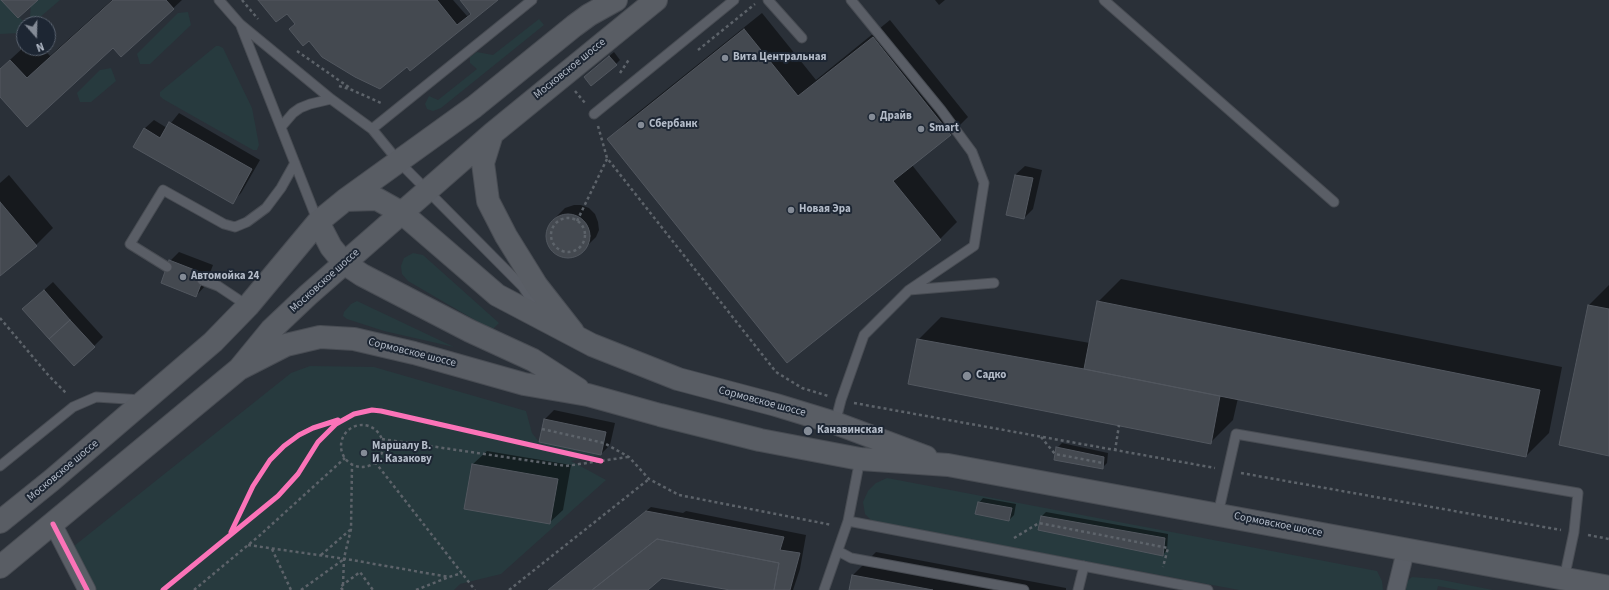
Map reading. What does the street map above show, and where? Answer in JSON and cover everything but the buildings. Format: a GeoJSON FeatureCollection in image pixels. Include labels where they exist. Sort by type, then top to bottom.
{"type":"FeatureCollection","features":[{"type":"Feature","properties":{"kind":"main road","name":"Московское шоссе"},"geometry":{"type":"LineString","coordinates":[[0,522],[52,480],[213,342],[248,306],[318,222],[345,200],[474,107],[574,26],[589,15],[616,0]]}},
{"type":"Feature","properties":{"kind":"main road","name":"Московское шоссе"},"geometry":{"type":"LineString","coordinates":[[0,567],[239,369],[271,330],[344,263],[428,191],[492,133],[656,0]]}},
{"type":"Feature","properties":{"kind":"main road","name":"Сормовское шоссе"},"geometry":{"type":"LineString","coordinates":[[492,133],[483,164],[488,201],[506,236],[537,286],[578,338]]}},
{"type":"Feature","properties":{"kind":"main road","name":"Сормовское шоссе"},"geometry":{"type":"LineString","coordinates":[[345,200],[377,199],[402,213],[497,296],[592,345],[678,379],[776,405],[835,423],[948,465]]}},
{"type":"Feature","properties":{"kind":"main road","name":"Сормовское шоссе"},"geometry":{"type":"LineString","coordinates":[[318,222],[331,247],[344,263],[362,275],[470,331],[533,360],[588,394]]}},
{"type":"Feature","properties":{"kind":"main road","name":"Сормовское шоссе"},"geometry":{"type":"LineString","coordinates":[[239,369],[286,346],[320,337],[354,339],[414,353],[524,384],[588,394],[660,415],[760,440],[860,459],[948,465],[1609,587]]}},
{"type":"Feature","properties":{"kind":"street"},"geometry":{"type":"LineString","coordinates":[[53,524],[87,590]]}},
{"type":"Feature","properties":{"kind":"street"},"geometry":{"type":"LineString","coordinates":[[1396,590],[1406,549]]}},
{"type":"Feature","properties":{"kind":"lane"},"geometry":{"type":"LineString","coordinates":[[219,0],[240,24],[331,99],[372,129],[399,162],[524,287],[546,322]]}},
{"type":"Feature","properties":{"kind":"lane"},"geometry":{"type":"LineString","coordinates":[[372,129],[532,0]]}},
{"type":"Feature","properties":{"kind":"lane"},"geometry":{"type":"LineString","coordinates":[[594,114],[734,0]]}},
{"type":"Feature","properties":{"kind":"lane"},"geometry":{"type":"LineString","coordinates":[[768,0],[802,38]]}},
{"type":"Feature","properties":{"kind":"lane"},"geometry":{"type":"LineString","coordinates":[[835,423],[841,400],[864,335],[909,290],[974,246],[984,183],[972,152],[942,110],[851,0]]}},
{"type":"Feature","properties":{"kind":"lane"},"geometry":{"type":"LineString","coordinates":[[1104,0],[1334,202]]}},
{"type":"Feature","properties":{"kind":"lane"},"geometry":{"type":"LineString","coordinates":[[240,24],[318,222]]}},
{"type":"Feature","properties":{"kind":"lane"},"geometry":{"type":"LineString","coordinates":[[281,127],[293,113],[300,108],[331,99]]}},
{"type":"Feature","properties":{"kind":"lane"},"geometry":{"type":"LineString","coordinates":[[167,267],[130,244],[163,190],[224,224],[235,227],[248,222],[266,208],[281,188],[295,163]]}},
{"type":"Feature","properties":{"kind":"lane"},"geometry":{"type":"LineString","coordinates":[[202,280],[218,286],[248,306]]}},
{"type":"Feature","properties":{"kind":"lane"},"geometry":{"type":"LineString","coordinates":[[909,290],[994,283]]}},
{"type":"Feature","properties":{"kind":"lane"},"geometry":{"type":"LineString","coordinates":[[0,466],[73,407],[96,397],[145,400]]}},
{"type":"Feature","properties":{"kind":"lane"},"geometry":{"type":"LineString","coordinates":[[1218,514],[1236,434],[1578,493],[1574,532],[1564,579]]}},
{"type":"Feature","properties":{"kind":"lane"},"geometry":{"type":"LineString","coordinates":[[824,590],[846,524],[860,459]]}},
{"type":"Feature","properties":{"kind":"lane"},"geometry":{"type":"LineString","coordinates":[[846,524],[996,549],[1208,590]]}},
{"type":"Feature","properties":{"kind":"lane"},"geometry":{"type":"LineString","coordinates":[[838,551],[851,558],[1024,590]]}},
{"type":"Feature","properties":{"kind":"lane"},"geometry":{"type":"LineString","coordinates":[[1078,590],[1084,566]]}},
{"type":"Feature","properties":{"kind":"path"},"geometry":{"type":"LineString","coordinates":[[242,0],[262,23]]}},
{"type":"Feature","properties":{"kind":"path"},"geometry":{"type":"LineString","coordinates":[[292,47],[352,90]]}},
{"type":"Feature","properties":{"kind":"path"},"geometry":{"type":"LineString","coordinates":[[594,114],[607,158],[776,372],[802,388],[870,407],[1609,539]]}},
{"type":"Feature","properties":{"kind":"path"},"geometry":{"type":"LineString","coordinates":[[577,221],[607,158]]}},
{"type":"Feature","properties":{"kind":"path"},"geometry":{"type":"LineString","coordinates":[[563,219],[577,221],[585,232],[583,244],[572,252],[564,252],[559,250],[552,241],[551,233],[554,226],[563,219]]}},
{"type":"Feature","properties":{"kind":"path"},"geometry":{"type":"LineString","coordinates":[[0,318],[49,376],[70,397]]}},
{"type":"Feature","properties":{"kind":"path"},"geometry":{"type":"LineString","coordinates":[[1115,450],[1119,425]]}},
{"type":"Feature","properties":{"kind":"path"},"geometry":{"type":"LineString","coordinates":[[354,426],[369,426],[378,433],[382,439],[382,451],[375,462],[364,467],[352,465],[345,458],[342,451],[342,440],[345,433],[354,426]]}},
{"type":"Feature","properties":{"kind":"path"},"geometry":{"type":"LineString","coordinates":[[542,429],[604,444],[629,457],[649,479],[678,495],[846,524]]}},
{"type":"Feature","properties":{"kind":"path"},"geometry":{"type":"LineString","coordinates":[[1041,437],[1055,454],[1103,463]]}},
{"type":"Feature","properties":{"kind":"path"},"geometry":{"type":"LineString","coordinates":[[382,439],[566,466],[629,457]]}},
{"type":"Feature","properties":{"kind":"path"},"geometry":{"type":"LineString","coordinates":[[194,590],[248,545],[345,458]]}},
{"type":"Feature","properties":{"kind":"path"},"geometry":{"type":"LineString","coordinates":[[586,458],[601,461]]}},
{"type":"Feature","properties":{"kind":"path"},"geometry":{"type":"LineString","coordinates":[[375,462],[474,589]]}},
{"type":"Feature","properties":{"kind":"path"},"geometry":{"type":"LineString","coordinates":[[343,590],[340,587],[343,585],[344,558],[351,530],[352,465]]}},
{"type":"Feature","properties":{"kind":"path"},"geometry":{"type":"LineString","coordinates":[[509,590],[649,479]]}},
{"type":"Feature","properties":{"kind":"path"},"geometry":{"type":"LineString","coordinates":[[996,549],[1039,523],[1164,547]]}},
{"type":"Feature","properties":{"kind":"path"},"geometry":{"type":"LineString","coordinates":[[321,555],[351,530]]}},
{"type":"Feature","properties":{"kind":"path"},"geometry":{"type":"LineString","coordinates":[[248,545],[344,558],[449,577]]}},
{"type":"Feature","properties":{"kind":"path"},"geometry":{"type":"LineString","coordinates":[[272,549],[291,590]]}},
{"type":"Feature","properties":{"kind":"path"},"geometry":{"type":"LineString","coordinates":[[301,590],[344,558]]}},
{"type":"Feature","properties":{"kind":"path"},"geometry":{"type":"LineString","coordinates":[[343,585],[360,572],[373,590]]}},
{"type":"Feature","properties":{"kind":"path"},"geometry":{"type":"LineString","coordinates":[[416,590],[462,573]]}},
{"type":"Feature","properties":{"kind":"green space"},"geometry":{"type":"Polygon","coordinates":[[[0,0],[13,0],[14,12],[18,16],[16,16],[16,33],[0,34],[0,0]]]}},
{"type":"Feature","properties":{"kind":"green space"},"geometry":{"type":"Polygon","coordinates":[[[35,0],[60,0],[41,16],[30,16],[31,4],[35,0]]]}},
{"type":"Feature","properties":{"kind":"green space"},"geometry":{"type":"Polygon","coordinates":[[[188,12],[191,25],[150,64],[140,64],[137,54],[178,13],[188,12]]]}},
{"type":"Feature","properties":{"kind":"green space"},"geometry":{"type":"Polygon","coordinates":[[[539,19],[544,25],[441,108],[433,111],[427,109],[425,104],[429,96],[438,100],[477,69],[470,63],[470,57],[477,52],[493,55],[539,19]]]}},
{"type":"Feature","properties":{"kind":"green space"},"geometry":{"type":"Polygon","coordinates":[[[216,46],[223,48],[252,108],[259,145],[257,150],[253,150],[160,96],[160,92],[216,46]]]}},
{"type":"Feature","properties":{"kind":"green space"},"geometry":{"type":"Polygon","coordinates":[[[111,68],[116,81],[91,102],[80,102],[77,93],[100,70],[111,68]]]}},
{"type":"Feature","properties":{"kind":"green space"},"geometry":{"type":"Polygon","coordinates":[[[413,253],[423,255],[499,323],[492,330],[408,281],[402,274],[401,266],[404,258],[413,253]]]}},
{"type":"Feature","properties":{"kind":"green space"},"geometry":{"type":"Polygon","coordinates":[[[357,301],[454,347],[384,331],[347,319],[343,316],[344,312],[351,304],[357,301]]]}},
{"type":"Feature","properties":{"kind":"green space"},"geometry":{"type":"Polygon","coordinates":[[[310,366],[374,367],[526,411],[532,433],[539,442],[601,455],[571,461],[606,480],[501,574],[460,584],[454,590],[96,590],[74,546],[291,373],[310,366]]]}},
{"type":"Feature","properties":{"kind":"green space"},"geometry":{"type":"Polygon","coordinates":[[[887,478],[1377,571],[1382,581],[1383,590],[1239,590],[872,521],[865,514],[863,502],[868,491],[876,483],[887,478]]]}},
{"type":"Feature","properties":{"kind":"green space"},"geometry":{"type":"Polygon","coordinates":[[[1412,577],[1437,579],[1493,590],[1459,590],[1438,586],[1437,590],[1404,590],[1406,582],[1412,577]]]}},
{"type":"Feature","properties":{"kind":"cycle path"},"geometry":{"type":"LineString","coordinates":[[163,590],[278,496],[298,474],[318,442],[336,424],[354,414],[372,410],[381,411],[601,461]]}},
{"type":"Feature","properties":{"kind":"cycle path"},"geometry":{"type":"LineString","coordinates":[[231,532],[253,486],[270,460],[284,446],[299,435],[313,428],[338,420]]}},
{"type":"Feature","properties":{"kind":"cycle path"},"geometry":{"type":"LineString","coordinates":[[53,524],[87,590]]}},
{"type":"Feature","properties":{"kind":"place","name":"Вита Центральная"},"geometry":{"type":"Point","coordinates":[725,58]}},
{"type":"Feature","properties":{"kind":"place","name":"Драйв"},"geometry":{"type":"Point","coordinates":[872,117]}},
{"type":"Feature","properties":{"kind":"place","name":"Сбербанк"},"geometry":{"type":"Point","coordinates":[641,125]}},
{"type":"Feature","properties":{"kind":"place","name":"Smart"},"geometry":{"type":"Point","coordinates":[921,129]}},
{"type":"Feature","properties":{"kind":"place","name":"Новая Эра"},"geometry":{"type":"Point","coordinates":[791,210]}},
{"type":"Feature","properties":{"kind":"place","name":"Автомойка 24"},"geometry":{"type":"Point","coordinates":[183,277]}},
{"type":"Feature","properties":{"kind":"place","name":"Садко"},"geometry":{"type":"Point","coordinates":[967,376]}},
{"type":"Feature","properties":{"kind":"place","name":"Канавинская"},"geometry":{"type":"Point","coordinates":[808,431]}},
{"type":"Feature","properties":{"kind":"place","name":"Маршалу В. И. Казакову"},"geometry":{"type":"Point","coordinates":[364,453]}}]}
